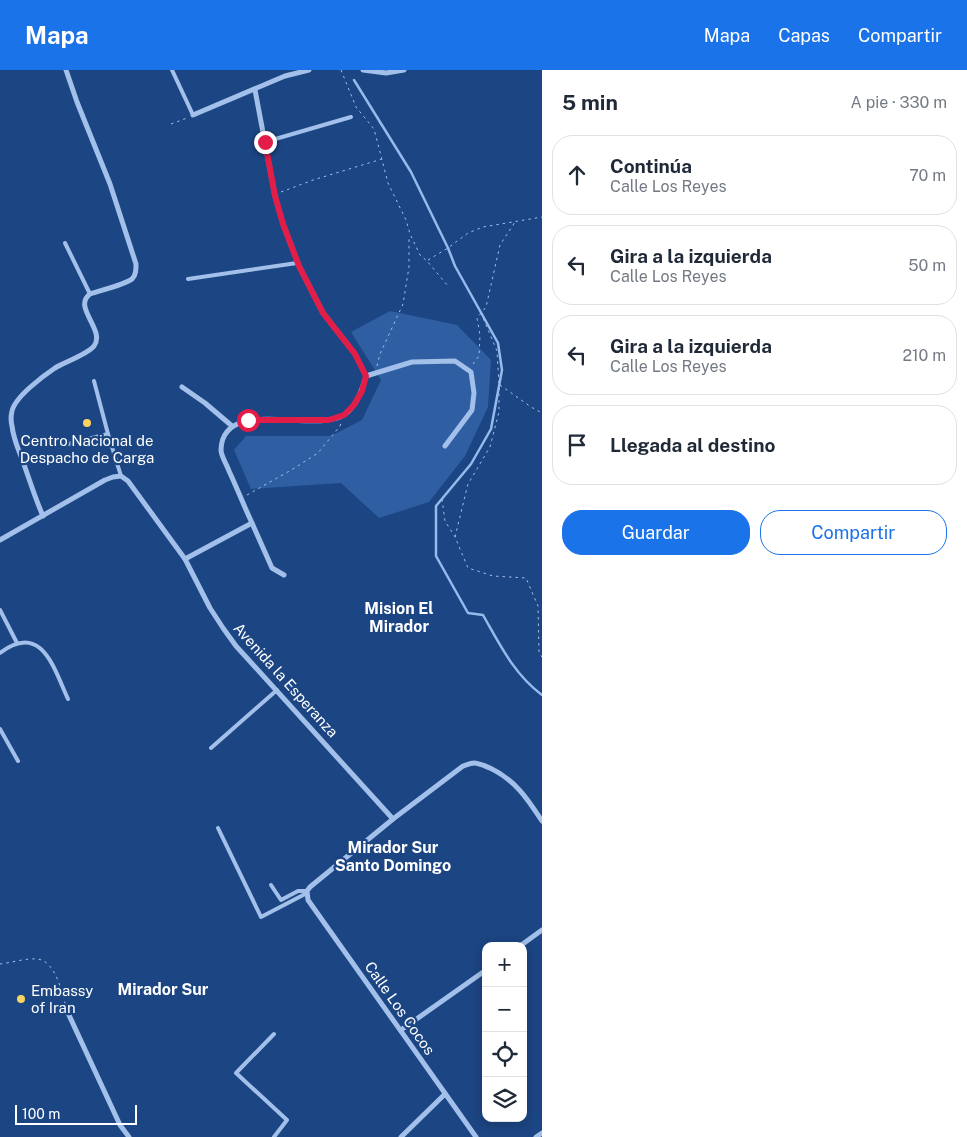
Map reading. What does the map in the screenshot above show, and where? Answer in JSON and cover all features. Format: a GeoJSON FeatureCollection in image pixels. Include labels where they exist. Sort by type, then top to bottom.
{"type":"FeatureCollection","features":[{"type":"Feature","properties":{"kind":"street"},"geometry":{"type":"LineString","coordinates":[[43,516],[12,427],[12,410],[19,398],[47,373],[89,351],[94,346],[97,341],[96,334],[85,307],[84,301],[86,297],[132,279],[136,273],[136,264],[110,184],[66,70]]}},
{"type":"Feature","properties":{"kind":"street"},"geometry":{"type":"LineString","coordinates":[[193,115],[285,76],[309,70]]}},
{"type":"Feature","properties":{"kind":"street"},"geometry":{"type":"LineString","coordinates":[[363,70],[386,73],[404,70]]}},
{"type":"Feature","properties":{"kind":"street"},"geometry":{"type":"LineString","coordinates":[[255,90],[275,196],[283,224],[298,263],[323,313],[355,354],[366,376],[362,391],[354,405],[344,415],[329,420],[248,420],[232,426],[223,437],[221,451],[252,523],[272,568],[284,575]]}},
{"type":"Feature","properties":{"kind":"street"},"geometry":{"type":"LineString","coordinates":[[366,376],[412,362],[455,362],[471,372],[474,393],[472,410],[445,446]]}},
{"type":"Feature","properties":{"kind":"street"},"geometry":{"type":"LineString","coordinates":[[182,387],[205,403],[232,426]]}},
{"type":"Feature","properties":{"kind":"street"},"geometry":{"type":"LineString","coordinates":[[0,540],[105,480],[121,476]]}},
{"type":"Feature","properties":{"kind":"street","name":"Avenida la Esperanza"},"geometry":{"type":"LineString","coordinates":[[121,476],[128,481],[185,559],[210,608],[236,646],[393,819]]}},
{"type":"Feature","properties":{"kind":"street"},"geometry":{"type":"LineString","coordinates":[[185,559],[252,523]]}},
{"type":"Feature","properties":{"kind":"street"},"geometry":{"type":"LineString","coordinates":[[307,892],[310,887],[393,819],[463,766],[474,763],[484,765],[510,779],[528,800],[542,821]]}},
{"type":"Feature","properties":{"kind":"street","name":"Calle Los Cocos"},"geometry":{"type":"LineString","coordinates":[[307,892],[308,900],[476,1137]]}},
{"type":"Feature","properties":{"kind":"street"},"geometry":{"type":"LineString","coordinates":[[526,942],[542,930]]}},
{"type":"Feature","properties":{"kind":"street"},"geometry":{"type":"LineString","coordinates":[[401,1030],[482,973]]}},
{"type":"Feature","properties":{"kind":"street"},"geometry":{"type":"LineString","coordinates":[[68,1013],[120,1126],[129,1137]]}},
{"type":"Feature","properties":{"kind":"street"},"geometry":{"type":"LineString","coordinates":[[401,1137],[445,1094]]}},
{"type":"Feature","properties":{"kind":"street"},"geometry":{"type":"LineString","coordinates":[[536,1137],[542,1133]]}},
{"type":"Feature","properties":{"kind":"lane"},"geometry":{"type":"LineString","coordinates":[[172,70],[193,115]]}},
{"type":"Feature","properties":{"kind":"lane"},"geometry":{"type":"LineString","coordinates":[[265,142],[351,117]]}},
{"type":"Feature","properties":{"kind":"lane"},"geometry":{"type":"LineString","coordinates":[[65,243],[90,294]]}},
{"type":"Feature","properties":{"kind":"lane"},"geometry":{"type":"LineString","coordinates":[[188,279],[298,263]]}},
{"type":"Feature","properties":{"kind":"lane"},"geometry":{"type":"LineString","coordinates":[[94,381],[121,476]]}},
{"type":"Feature","properties":{"kind":"lane"},"geometry":{"type":"LineString","coordinates":[[64,445],[108,434]]}},
{"type":"Feature","properties":{"kind":"lane"},"geometry":{"type":"LineString","coordinates":[[0,610],[17,643]]}},
{"type":"Feature","properties":{"kind":"lane"},"geometry":{"type":"LineString","coordinates":[[0,652],[17,643],[29,642],[42,649],[51,662],[68,699]]}},
{"type":"Feature","properties":{"kind":"lane"},"geometry":{"type":"LineString","coordinates":[[211,748],[277,690]]}},
{"type":"Feature","properties":{"kind":"lane"},"geometry":{"type":"LineString","coordinates":[[0,729],[18,761]]}},
{"type":"Feature","properties":{"kind":"lane"},"geometry":{"type":"LineString","coordinates":[[218,828],[261,917],[307,892]]}},
{"type":"Feature","properties":{"kind":"lane"},"geometry":{"type":"LineString","coordinates":[[271,886],[281,900],[298,891],[307,892]]}},
{"type":"Feature","properties":{"kind":"lane"},"geometry":{"type":"LineString","coordinates":[[274,1034],[236,1073],[287,1120],[274,1137]]}},
{"type":"Feature","properties":{"kind":"path"},"geometry":{"type":"LineString","coordinates":[[340,70],[356,107],[374,129],[388,183],[420,255],[448,286]]}},
{"type":"Feature","properties":{"kind":"path"},"geometry":{"type":"LineString","coordinates":[[171,124],[193,115]]}},
{"type":"Feature","properties":{"kind":"path"},"geometry":{"type":"LineString","coordinates":[[275,196],[285,190],[313,180],[382,159]]}},
{"type":"Feature","properties":{"kind":"path"},"geometry":{"type":"LineString","coordinates":[[427,261],[468,233],[482,226],[542,217]]}},
{"type":"Feature","properties":{"kind":"path"},"geometry":{"type":"LineString","coordinates":[[468,370],[479,356],[480,335],[477,318],[486,308],[500,245],[515,222]]}},
{"type":"Feature","properties":{"kind":"path"},"geometry":{"type":"LineString","coordinates":[[374,374],[380,354],[403,304],[409,267],[410,234]]}},
{"type":"Feature","properties":{"kind":"path"},"geometry":{"type":"LineString","coordinates":[[455,537],[468,484],[490,447],[499,412],[497,351],[481,313]]}},
{"type":"Feature","properties":{"kind":"path"},"geometry":{"type":"LineString","coordinates":[[499,384],[542,413]]}},
{"type":"Feature","properties":{"kind":"path"},"geometry":{"type":"LineString","coordinates":[[242,500],[248,494],[318,453],[340,426],[344,415]]}},
{"type":"Feature","properties":{"kind":"path"},"geometry":{"type":"LineString","coordinates":[[442,499],[445,521],[455,537],[468,568],[493,576],[526,578],[538,606],[539,653],[542,657]]}},
{"type":"Feature","properties":{"kind":"path"},"geometry":{"type":"LineString","coordinates":[[0,964],[37,959],[46,962],[52,969],[58,982],[68,1013]]}},
{"type":"Feature","properties":{"kind":"shaded area"},"geometry":{"type":"Polygon","coordinates":[[[390,311],[457,325],[491,360],[488,407],[465,456],[429,502],[379,518],[341,483],[251,489],[234,450],[246,436],[331,436],[362,420],[381,380],[351,332],[390,311]]]}},
{"type":"Feature","properties":{"kind":"waterway"},"geometry":{"type":"LineString","coordinates":[[354,80],[411,172],[455,266],[498,343],[502,370],[491,429],[471,464],[436,506],[436,556],[468,613],[483,615],[502,648],[523,678],[542,695]]}},
{"type":"Feature","properties":{"kind":"place","name":"Centro Nacional de Despacho de Carga"},"geometry":{"type":"Point","coordinates":[87,423]}},
{"type":"Feature","properties":{"kind":"place","name":"Embassy of Iran"},"geometry":{"type":"Point","coordinates":[21,999]}},
{"type":"Feature","properties":{"kind":"district","name":"Mision El Mirador"},"geometry":{"type":"Point","coordinates":[399,617]}},
{"type":"Feature","properties":{"kind":"district","name":"Mirador Sur Santo Domingo"},"geometry":{"type":"Point","coordinates":[393,856]}},
{"type":"Feature","properties":{"kind":"district","name":"Mirador Sur"},"geometry":{"type":"Point","coordinates":[163,989]}},
{"type":"Feature","properties":{"kind":"route"},"geometry":{"type":"LineString","coordinates":[[248,420],[329,420],[344,415],[354,405],[362,391],[366,376],[355,354],[323,313],[299,266],[283,224],[275,196],[265,142]]}}]}
